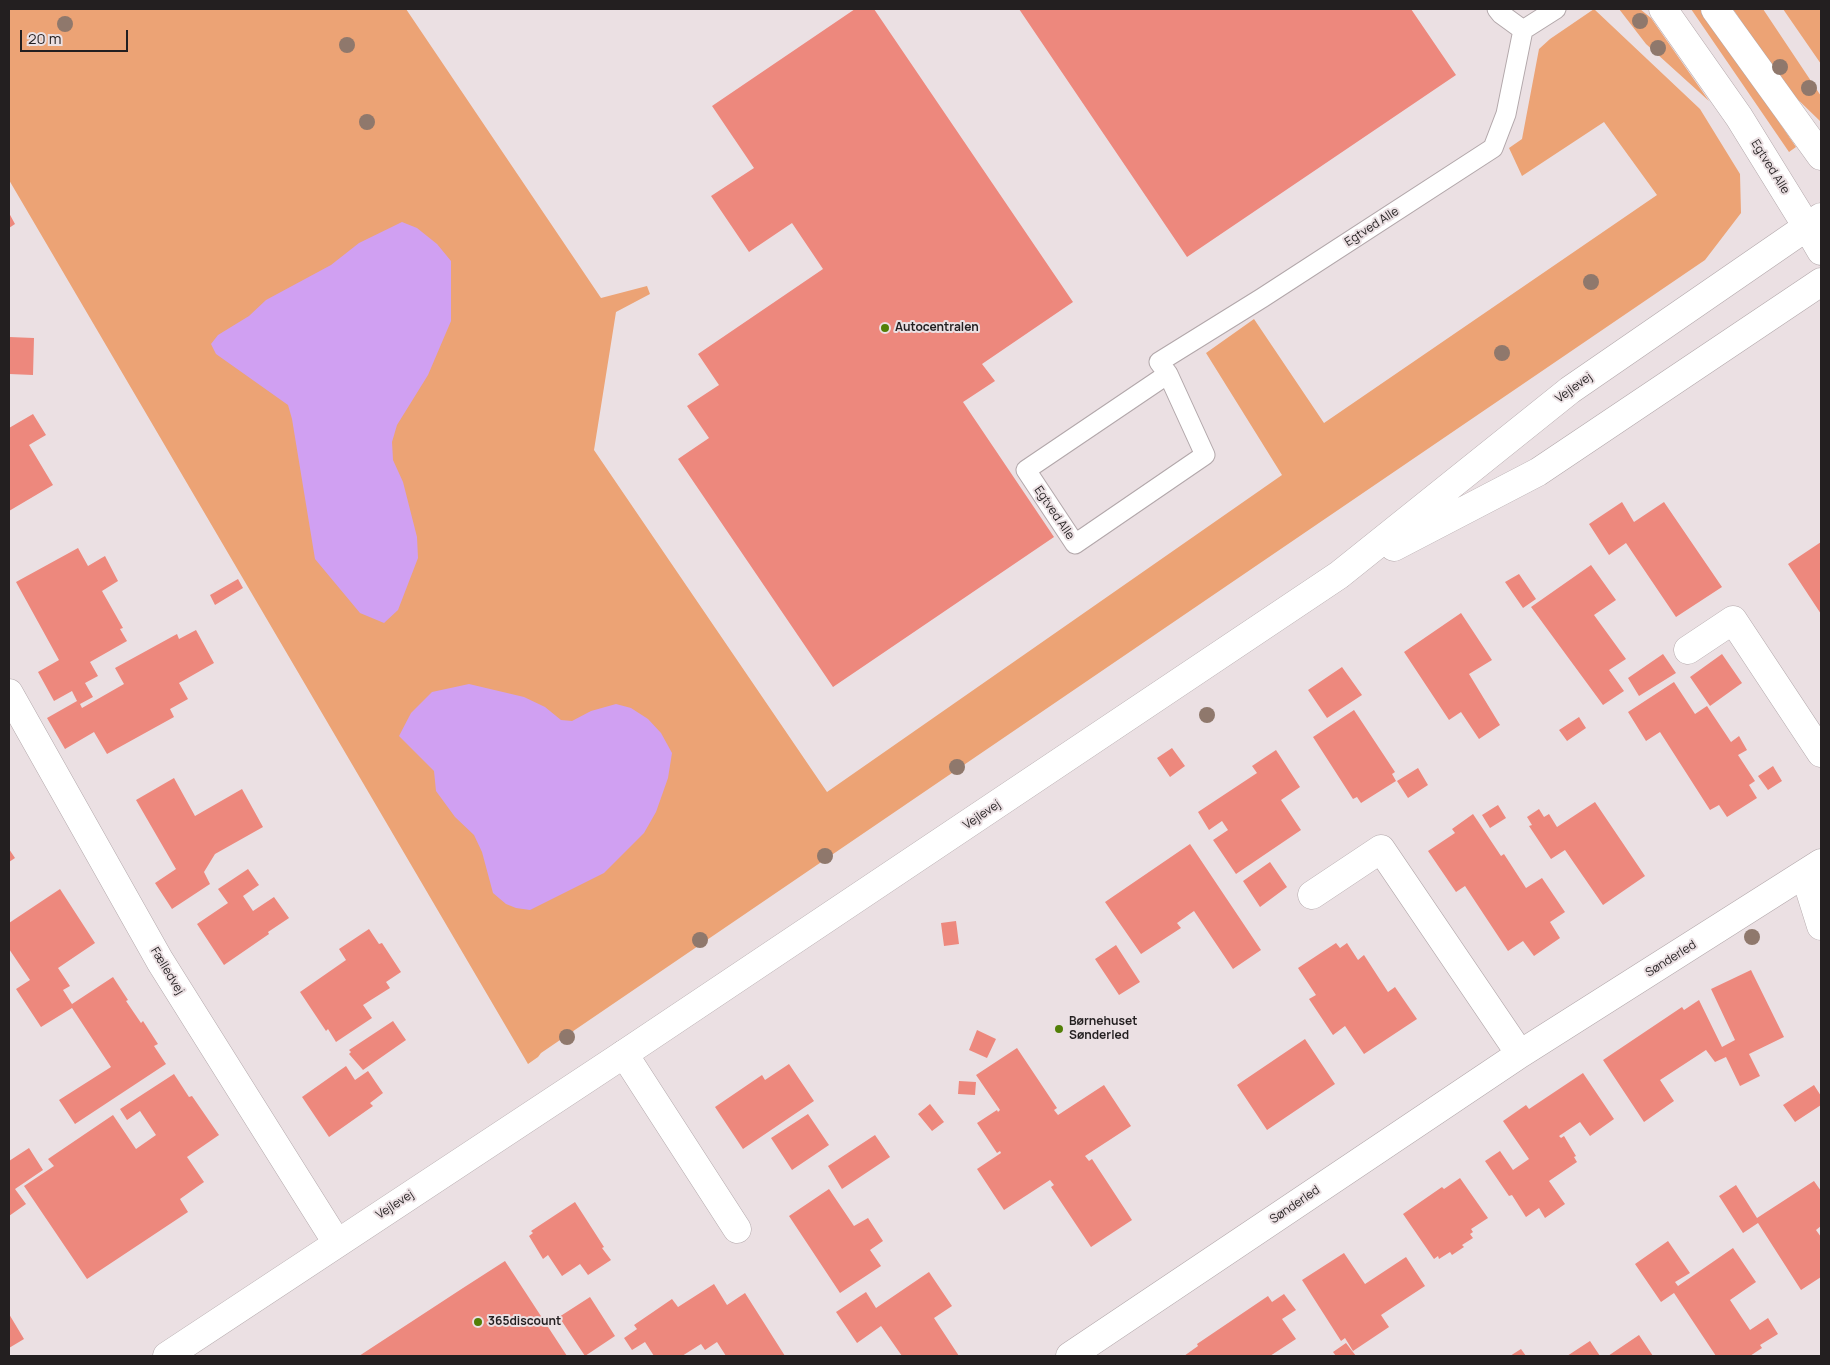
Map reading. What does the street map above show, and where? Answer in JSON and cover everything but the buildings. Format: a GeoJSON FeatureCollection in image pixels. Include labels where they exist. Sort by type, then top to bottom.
{"type":"FeatureCollection","features":[{"type":"Feature","properties":{"kind":"street","name":"Egtved Alle"},"geometry":{"type":"LineString","coordinates":[[1662,9],[1814,222],[1821,251]]}},
{"type":"Feature","properties":{"kind":"street"},"geometry":{"type":"LineString","coordinates":[[1715,9],[1821,156]]}},
{"type":"Feature","properties":{"kind":"street","name":"Vejlevej"},"geometry":{"type":"LineString","coordinates":[[167,1356],[624,1054],[1339,575],[1570,390],[1814,222]]}},
{"type":"Feature","properties":{"kind":"street","name":"Vejlevej"},"geometry":{"type":"LineString","coordinates":[[1339,575],[1538,472],[1821,282]]}},
{"type":"Feature","properties":{"kind":"street"},"geometry":{"type":"LineString","coordinates":[[1688,650],[1733,620],[1821,753]]}},
{"type":"Feature","properties":{"kind":"street","name":"Fælledvej"},"geometry":{"type":"LineString","coordinates":[[9,693],[160,961],[336,1243]]}},
{"type":"Feature","properties":{"kind":"street"},"geometry":{"type":"LineString","coordinates":[[1312,894],[1381,849],[1520,1054]]}},
{"type":"Feature","properties":{"kind":"street"},"geometry":{"type":"LineString","coordinates":[[1813,869],[1821,926]]}},
{"type":"Feature","properties":{"kind":"street","name":"Sønderled"},"geometry":{"type":"LineString","coordinates":[[1070,1356],[1520,1054],[1813,869]]}},
{"type":"Feature","properties":{"kind":"street"},"geometry":{"type":"LineString","coordinates":[[624,1054],[738,1229]]}},
{"type":"Feature","properties":{"kind":"lane"},"geometry":{"type":"LineString","coordinates":[[1497,9],[1523,30],[1556,9]]}},
{"type":"Feature","properties":{"kind":"lane","name":"Egtved Alle"},"geometry":{"type":"LineString","coordinates":[[1168,374],[1026,470],[1075,544],[1204,455],[1168,374],[1159,362],[1270,293],[1494,148],[1506,114],[1523,30]]}},
{"type":"Feature","properties":{"kind":"shaded area"},"geometry":{"type":"Polygon","coordinates":[[[9,9],[406,9],[601,298],[647,286],[650,294],[616,312],[594,450],[827,792],[1282,475],[1206,353],[1254,319],[1324,423],[1657,195],[1604,122],[1522,176],[1509,148],[1522,139],[1539,49],[1550,39],[1594,9],[1700,109],[1740,174],[1741,213],[1705,260],[541,1053],[528,1064],[9,180],[9,9]]]}},
{"type":"Feature","properties":{"kind":"shaded area"},"geometry":{"type":"Polygon","coordinates":[[[1619,9],[1640,9],[1651,18],[1709,101],[1646,44],[1619,9]]]}},
{"type":"Feature","properties":{"kind":"shaded area"},"geometry":{"type":"Polygon","coordinates":[[[1691,9],[1702,9],[1796,147],[1789,152],[1691,9]]]}},
{"type":"Feature","properties":{"kind":"shaded area"},"geometry":{"type":"Polygon","coordinates":[[[1733,9],[1763,9],[1821,96],[1821,122],[1786,88],[1733,9]]]}},
{"type":"Feature","properties":{"kind":"shaded area"},"geometry":{"type":"Polygon","coordinates":[[[1783,9],[1821,9],[1821,64],[1783,9]]]}},
{"type":"Feature","properties":{"kind":"shaded area"},"geometry":{"type":"Polygon","coordinates":[[[402,222],[417,228],[437,244],[451,261],[451,321],[428,375],[397,425],[392,442],[393,460],[403,482],[417,537],[418,558],[398,610],[384,623],[360,613],[315,559],[292,419],[288,405],[216,354],[211,344],[218,335],[249,316],[266,300],[331,265],[359,243],[402,222]]]}},
{"type":"Feature","properties":{"kind":"shaded area"},"geometry":{"type":"Polygon","coordinates":[[[469,684],[524,697],[545,707],[561,720],[572,721],[591,711],[616,704],[631,708],[648,719],[661,733],[672,753],[668,778],[656,812],[644,833],[604,873],[530,910],[506,904],[493,893],[482,852],[474,835],[455,817],[436,791],[434,771],[399,736],[411,713],[432,692],[469,684]]]}},
{"type":"Feature","properties":{"kind":"place","name":"Autocentralen"},"geometry":{"type":"Point","coordinates":[885,328]}},
{"type":"Feature","properties":{"kind":"place","name":"Børnehuset Sønderled"},"geometry":{"type":"Point","coordinates":[1059,1029]}},
{"type":"Feature","properties":{"kind":"place","name":"365discount"},"geometry":{"type":"Point","coordinates":[478,1322]}}]}
